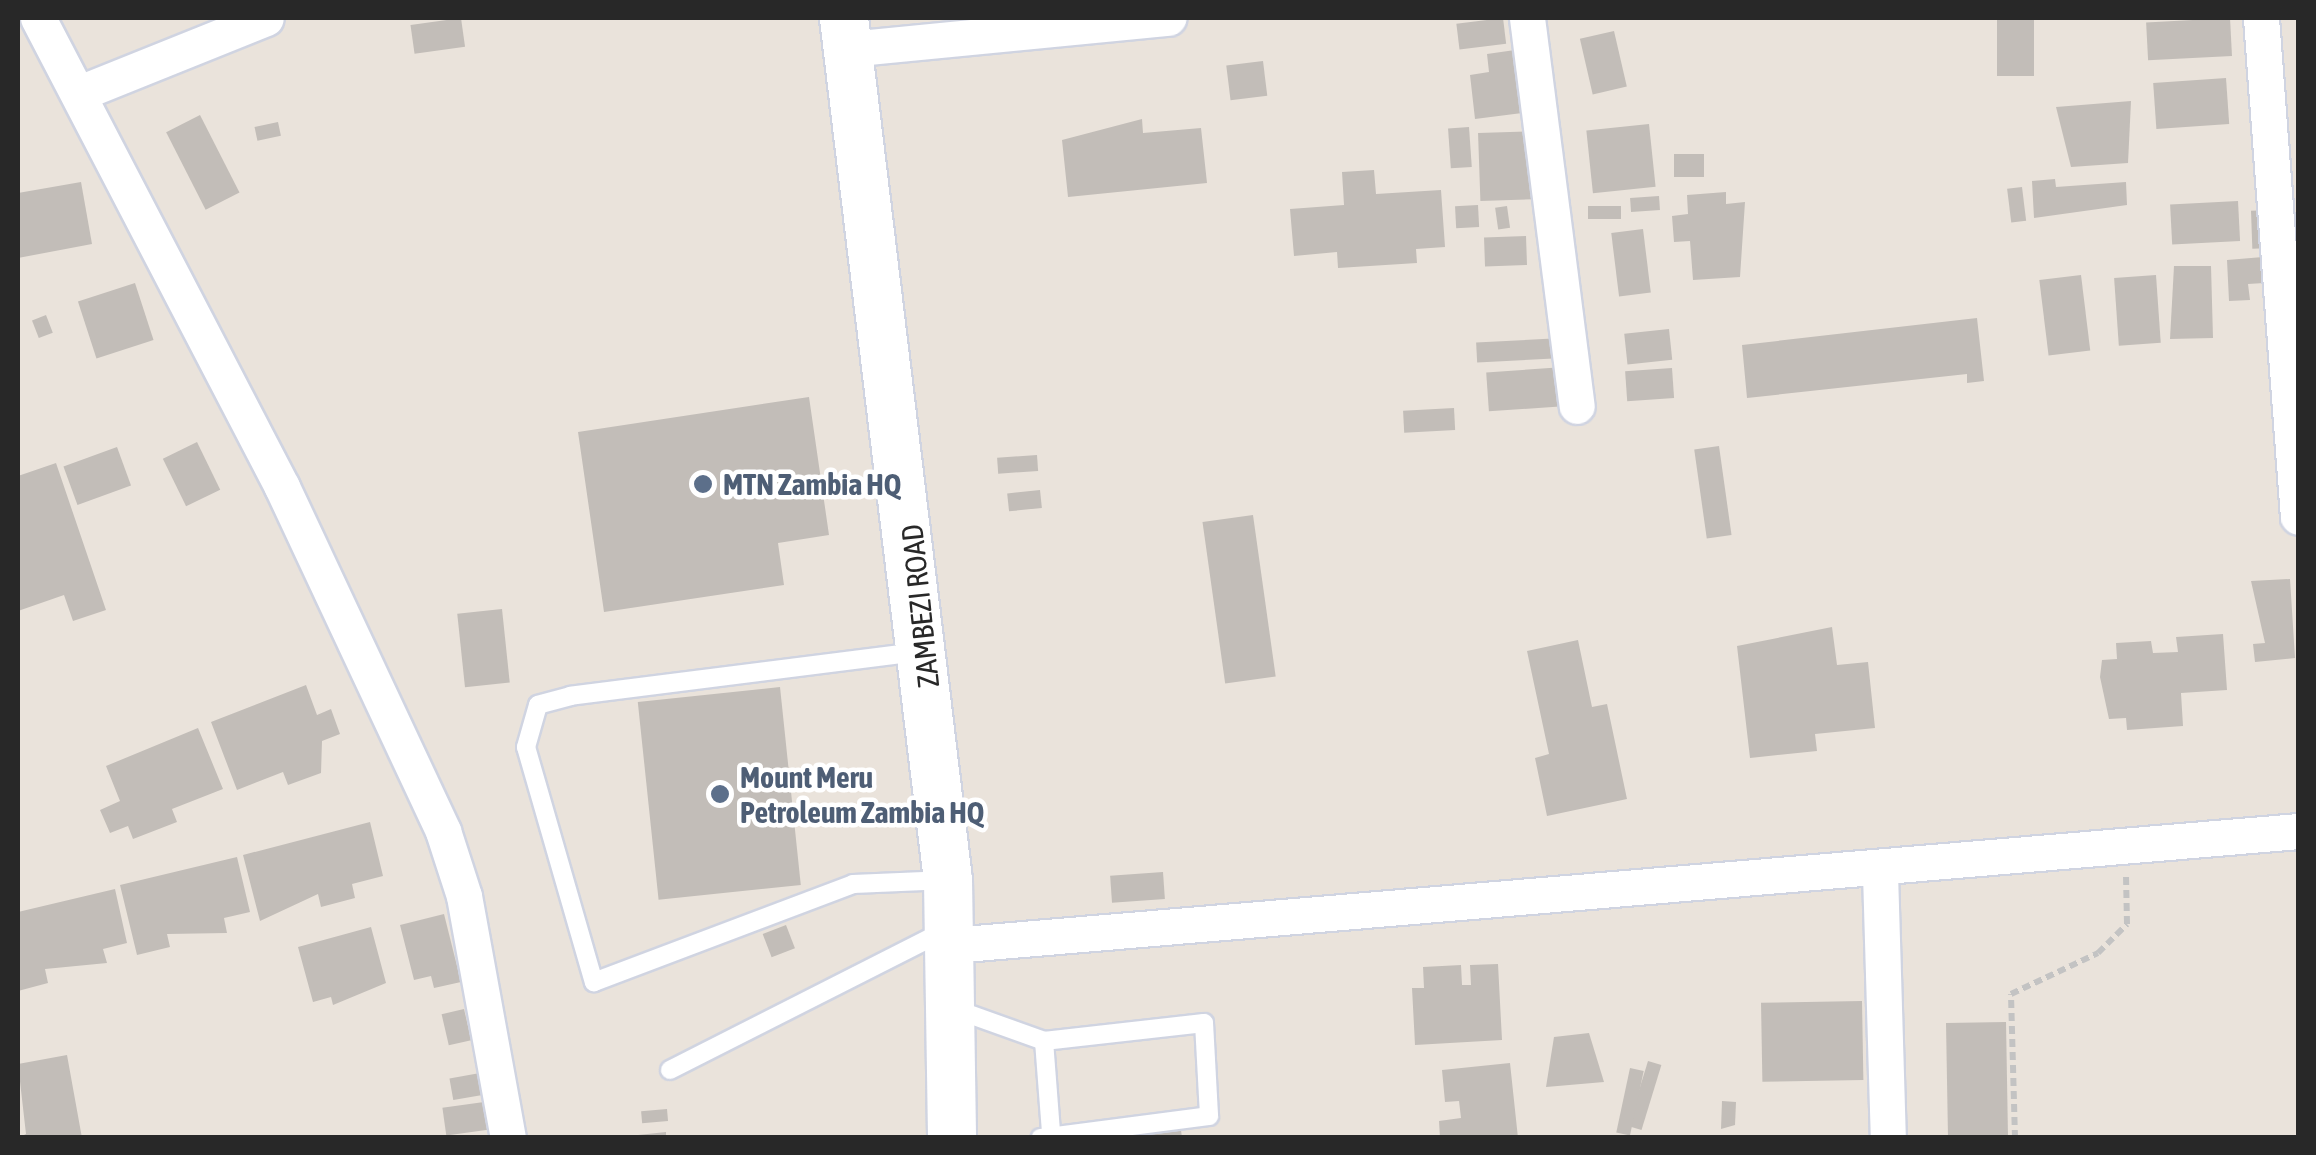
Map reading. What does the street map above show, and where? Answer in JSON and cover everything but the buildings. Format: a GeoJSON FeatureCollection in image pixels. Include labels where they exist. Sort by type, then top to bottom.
{"type":"FeatureCollection","features":[{"type":"Feature","properties":{"kind":"main road","name":"ZAMBEZI ROAD"},"geometry":{"type":"LineString","coordinates":[[846,33],[925,651],[948,880],[952,1138]]}},
{"type":"Feature","properties":{"kind":"street"},"geometry":{"type":"LineString","coordinates":[[38,18],[82,92],[442,831],[464,896],[508,1138]]}},
{"type":"Feature","properties":{"kind":"street"},"geometry":{"type":"LineString","coordinates":[[82,92],[266,18]]}},
{"type":"Feature","properties":{"kind":"street"},"geometry":{"type":"LineString","coordinates":[[846,33],[1168,18]]}},
{"type":"Feature","properties":{"kind":"street"},"geometry":{"type":"LineString","coordinates":[[1527,18],[1577,406]]}},
{"type":"Feature","properties":{"kind":"street"},"geometry":{"type":"LineString","coordinates":[[2261,18],[2287,145],[2298,517]]}},
{"type":"Feature","properties":{"kind":"street"},"geometry":{"type":"LineString","coordinates":[[951,936],[1880,873],[2298,831]]}},
{"type":"Feature","properties":{"kind":"street"},"geometry":{"type":"LineString","coordinates":[[1880,873],[1888,1138]]}},
{"type":"Feature","properties":{"kind":"lane"},"geometry":{"type":"LineString","coordinates":[[925,651],[572,696],[538,705],[526,747],[594,982],[854,884],[948,880]]}},
{"type":"Feature","properties":{"kind":"lane"},"geometry":{"type":"LineString","coordinates":[[670,1070],[951,936]]}},
{"type":"Feature","properties":{"kind":"lane"},"geometry":{"type":"LineString","coordinates":[[952,1008],[1044,1041],[1204,1023],[1209,1116],[1045,1134],[1044,1041]]}},
{"type":"Feature","properties":{"kind":"path"},"geometry":{"type":"LineString","coordinates":[[2015,1138],[2011,994],[2098,952],[2128,924],[2125,851]]}},
{"type":"Feature","properties":{"kind":"place","name":"MTN Zambia HQ"},"geometry":{"type":"Point","coordinates":[703,484]}},
{"type":"Feature","properties":{"kind":"place","name":"Mount Meru Petroleum Zambia HQ"},"geometry":{"type":"Point","coordinates":[720,794]}}]}
